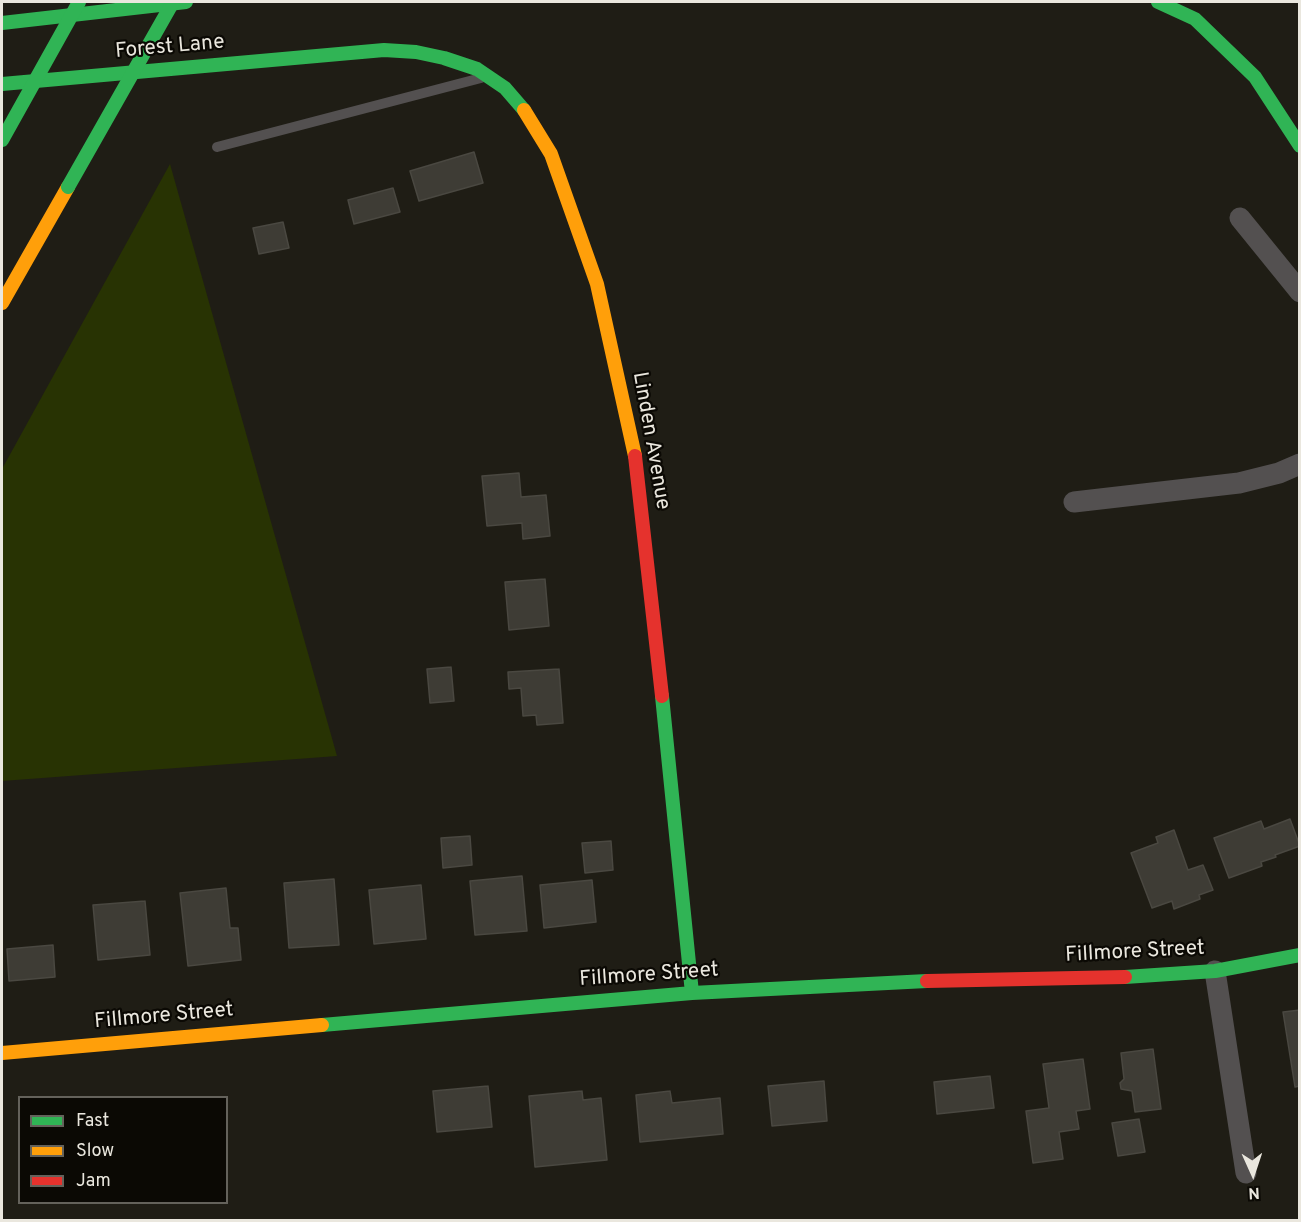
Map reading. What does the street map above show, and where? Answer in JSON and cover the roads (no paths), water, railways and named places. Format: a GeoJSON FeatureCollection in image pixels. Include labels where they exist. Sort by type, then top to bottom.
{"type":"FeatureCollection","features":[{"type":"Feature","properties":{"kind":"main road"},"geometry":{"type":"LineString","coordinates":[[2,140],[79,2]]}},
{"type":"Feature","properties":{"kind":"main road"},"geometry":{"type":"LineString","coordinates":[[2,303],[173,2]]}},
{"type":"Feature","properties":{"kind":"main road"},"geometry":{"type":"LineString","coordinates":[[2,23],[186,2]]}},
{"type":"Feature","properties":{"kind":"main road"},"geometry":{"type":"LineString","coordinates":[[1158,2],[1195,19],[1255,77],[1299,146]]}},
{"type":"Feature","properties":{"kind":"main road","name":"Linden Avenue"},"geometry":{"type":"LineString","coordinates":[[343,54],[384,50],[416,52],[477,69],[505,88],[530,117],[551,154],[572,210],[606,318],[637,471],[692,993]]}},
{"type":"Feature","properties":{"kind":"main road","name":"Forest Lane"},"geometry":{"type":"LineString","coordinates":[[2,84],[343,54]]}},
{"type":"Feature","properties":{"kind":"main road","name":"Fillmore Street"},"geometry":{"type":"LineString","coordinates":[[2,1053],[692,993],[938,980],[1151,976],[1215,971],[1299,955]]}},
{"type":"Feature","properties":{"kind":"street"},"geometry":{"type":"LineString","coordinates":[[1240,218],[1299,292]]}},
{"type":"Feature","properties":{"kind":"street"},"geometry":{"type":"LineString","coordinates":[[1074,502],[1239,483],[1279,473],[1299,464]]}},
{"type":"Feature","properties":{"kind":"street"},"geometry":{"type":"LineString","coordinates":[[1215,971],[1246,1173]]}},
{"type":"Feature","properties":{"kind":"lane"},"geometry":{"type":"LineString","coordinates":[[217,147],[487,77]]}}]}
